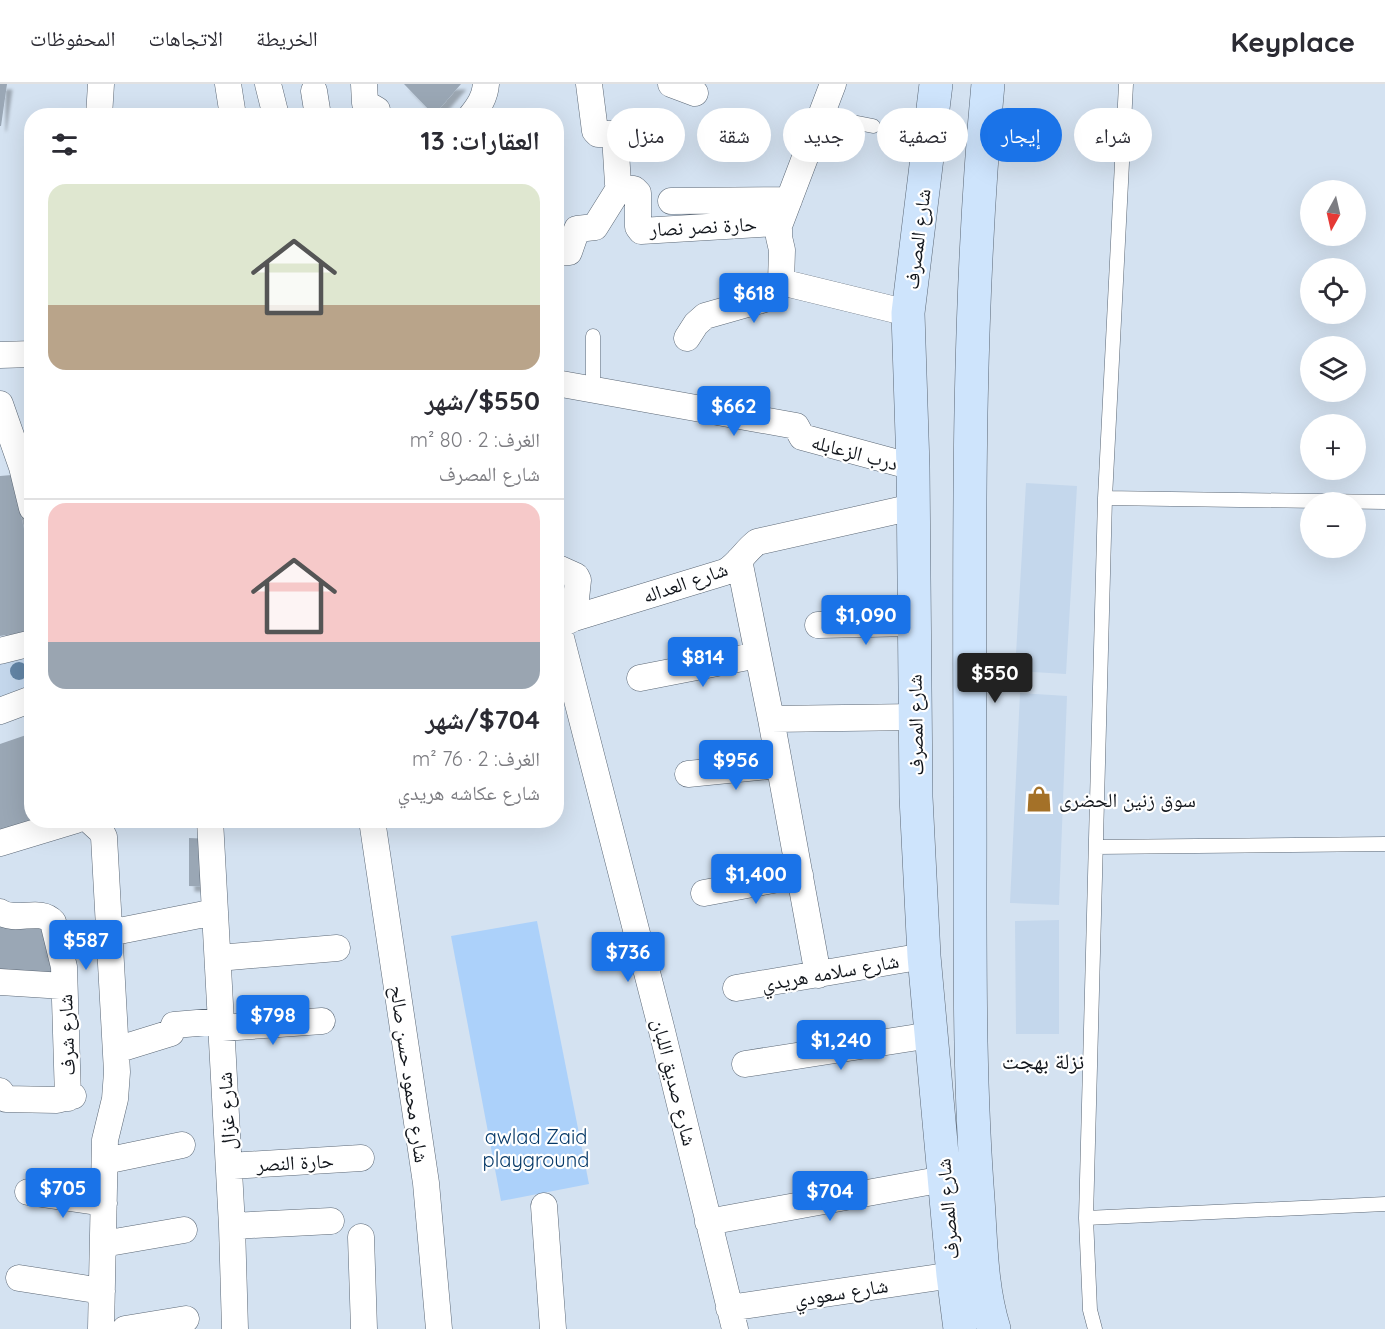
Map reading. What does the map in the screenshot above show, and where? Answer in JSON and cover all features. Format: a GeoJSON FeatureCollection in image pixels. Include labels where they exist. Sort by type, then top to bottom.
{"type":"FeatureCollection","features":[{"type":"Feature","properties":{"kind":"street"},"geometry":{"type":"LineString","coordinates":[[100,108],[101,84]]}},
{"type":"Feature","properties":{"kind":"street"},"geometry":{"type":"LineString","coordinates":[[228,84],[232,108]]}},
{"type":"Feature","properties":{"kind":"street"},"geometry":{"type":"LineString","coordinates":[[268,84],[274,108]]}},
{"type":"Feature","properties":{"kind":"street"},"geometry":{"type":"LineString","coordinates":[[364,84],[365,103],[374,108]]}},
{"type":"Feature","properties":{"kind":"street"},"geometry":{"type":"LineString","coordinates":[[478,108],[486,84]]}},
{"type":"Feature","properties":{"kind":"street"},"geometry":{"type":"LineString","coordinates":[[564,253],[569,252],[577,229],[595,227],[620,187],[616,138],[613,134],[598,134],[595,131],[589,84]]}},
{"type":"Feature","properties":{"kind":"street"},"geometry":{"type":"LineString","coordinates":[[670,84],[695,93]]}},
{"type":"Feature","properties":{"kind":"street"},"geometry":{"type":"LineString","coordinates":[[825,108],[833,84]]}},
{"type":"Feature","properties":{"kind":"street","name":"شارع المصرف"},"geometry":{"type":"LineString","coordinates":[[936,84],[908,313],[913,467],[916,797],[924,956],[960,1329]]}},
{"type":"Feature","properties":{"kind":"street","name":"شارع المصرف"},"geometry":{"type":"LineString","coordinates":[[988,84],[979,181],[969,493],[970,1015],[972,1120],[981,1254],[987,1307],[994,1329]]}},
{"type":"Feature","properties":{"kind":"street"},"geometry":{"type":"LineString","coordinates":[[314,91],[317,108]]}},
{"type":"Feature","properties":{"kind":"street"},"geometry":{"type":"LineString","coordinates":[[779,226],[804,162]]}},
{"type":"Feature","properties":{"kind":"street","name":"حارة نصر نصار"},"geometry":{"type":"LineString","coordinates":[[620,187],[634,189],[638,193],[641,231],[774,223],[779,226],[782,250],[781,282]]}},
{"type":"Feature","properties":{"kind":"street"},"geometry":{"type":"LineString","coordinates":[[671,201],[789,200]]}},
{"type":"Feature","properties":{"kind":"street"},"geometry":{"type":"LineString","coordinates":[[687,338],[696,324],[705,316],[765,299],[781,282],[908,313]]}},
{"type":"Feature","properties":{"kind":"street"},"geometry":{"type":"LineString","coordinates":[[0,355],[24,354]]}},
{"type":"Feature","properties":{"kind":"street","name":"درب الزعابله"},"geometry":{"type":"LineString","coordinates":[[564,385],[795,426],[802,437],[913,467]]}},
{"type":"Feature","properties":{"kind":"street"},"geometry":{"type":"LineString","coordinates":[[0,404],[11,468],[24,493]]}},
{"type":"Feature","properties":{"kind":"street","name":"شارع العداله"},"geometry":{"type":"LineString","coordinates":[[564,624],[725,572],[733,567],[745,551],[756,542],[913,507]]}},
{"type":"Feature","properties":{"kind":"street"},"geometry":{"type":"LineString","coordinates":[[739,560],[780,765],[818,975]]}},
{"type":"Feature","properties":{"kind":"street"},"geometry":{"type":"LineString","coordinates":[[564,571],[576,576],[578,580],[564,621]]}},
{"type":"Feature","properties":{"kind":"street"},"geometry":{"type":"LineString","coordinates":[[818,625],[914,623]]}},
{"type":"Feature","properties":{"kind":"street","name":"شارع صديق اللبان"},"geometry":{"type":"LineString","coordinates":[[564,628],[732,1319]]}},
{"type":"Feature","properties":{"kind":"street"},"geometry":{"type":"LineString","coordinates":[[0,651],[24,645]]}},
{"type":"Feature","properties":{"kind":"street"},"geometry":{"type":"LineString","coordinates":[[640,678],[758,655]]}},
{"type":"Feature","properties":{"kind":"street"},"geometry":{"type":"LineString","coordinates":[[0,711],[24,702]]}},
{"type":"Feature","properties":{"kind":"street"},"geometry":{"type":"LineString","coordinates":[[771,719],[916,717]]}},
{"type":"Feature","properties":{"kind":"street"},"geometry":{"type":"LineString","coordinates":[[688,774],[780,765]]}},
{"type":"Feature","properties":{"kind":"street"},"geometry":{"type":"LineString","coordinates":[[0,843],[50,828]]}},
{"type":"Feature","properties":{"kind":"street"},"geometry":{"type":"LineString","coordinates":[[98,828],[104,837],[116,1050],[115,1099],[107,1130],[105,1161],[101,1329]]}},
{"type":"Feature","properties":{"kind":"street","name":"شارع غزال"},"geometry":{"type":"LineString","coordinates":[[210,828],[232,1226],[235,1329]]}},
{"type":"Feature","properties":{"kind":"street","name":"شارع محمود حسن صالح"},"geometry":{"type":"LineString","coordinates":[[373,828],[426,1183],[439,1329]]}},
{"type":"Feature","properties":{"kind":"street"},"geometry":{"type":"LineString","coordinates":[[704,892],[800,875]]}},
{"type":"Feature","properties":{"kind":"street","name":"شارع شرف"},"geometry":{"type":"LineString","coordinates":[[0,912],[8,916],[43,915],[51,919],[64,967],[70,1097],[6,1099],[0,1091]]}},
{"type":"Feature","properties":{"kind":"street"},"geometry":{"type":"LineString","coordinates":[[109,933],[215,912]]}},
{"type":"Feature","properties":{"kind":"street"},"geometry":{"type":"LineString","coordinates":[[218,958],[337,948]]}},
{"type":"Feature","properties":{"kind":"street","name":"شارع سلامه هريدي"},"geometry":{"type":"LineString","coordinates":[[736,988],[924,956]]}},
{"type":"Feature","properties":{"kind":"street"},"geometry":{"type":"LineString","coordinates":[[0,982],[64,986]]}},
{"type":"Feature","properties":{"kind":"street"},"geometry":{"type":"LineString","coordinates":[[116,1050],[171,1033],[174,1025],[322,1021]]}},
{"type":"Feature","properties":{"kind":"street"},"geometry":{"type":"LineString","coordinates":[[745,1064],[931,1035]]}},
{"type":"Feature","properties":{"kind":"street"},"geometry":{"type":"LineString","coordinates":[[105,1161],[182,1145]]}},
{"type":"Feature","properties":{"kind":"street","name":"حارة النصر"},"geometry":{"type":"LineString","coordinates":[[229,1166],[361,1158]]}},
{"type":"Feature","properties":{"kind":"street"},"geometry":{"type":"LineString","coordinates":[[708,1222],[944,1179]]}},
{"type":"Feature","properties":{"kind":"street"},"geometry":{"type":"LineString","coordinates":[[28,1192],[104,1203]]}},
{"type":"Feature","properties":{"kind":"street"},"geometry":{"type":"LineString","coordinates":[[544,1206],[553,1329]]}},
{"type":"Feature","properties":{"kind":"street"},"geometry":{"type":"LineString","coordinates":[[232,1226],[331,1221]]}},
{"type":"Feature","properties":{"kind":"street"},"geometry":{"type":"LineString","coordinates":[[103,1244],[184,1230]]}},
{"type":"Feature","properties":{"kind":"street"},"geometry":{"type":"LineString","coordinates":[[361,1237],[364,1329]]}},
{"type":"Feature","properties":{"kind":"street","name":"شارع سعودي"},"geometry":{"type":"LineString","coordinates":[[732,1319],[953,1275]]}},
{"type":"Feature","properties":{"kind":"street"},"geometry":{"type":"LineString","coordinates":[[19,1278],[102,1291]]}},
{"type":"Feature","properties":{"kind":"street"},"geometry":{"type":"LineString","coordinates":[[125,1329],[186,1319]]}},
{"type":"Feature","properties":{"kind":"lane"},"geometry":{"type":"LineString","coordinates":[[1095,1329],[1090,1310],[1086,1218],[1106,498],[1126,84]]}},
{"type":"Feature","properties":{"kind":"lane"},"geometry":{"type":"LineString","coordinates":[[865,124],[873,126]]}},
{"type":"Feature","properties":{"kind":"lane"},"geometry":{"type":"LineString","coordinates":[[593,336],[593,390]]}},
{"type":"Feature","properties":{"kind":"lane"},"geometry":{"type":"LineString","coordinates":[[1106,498],[1385,501]]}},
{"type":"Feature","properties":{"kind":"lane"},"geometry":{"type":"LineString","coordinates":[[1096,848],[1385,844]]}},
{"type":"Feature","properties":{"kind":"lane"},"geometry":{"type":"LineString","coordinates":[[1086,1218],[1385,1204]]}},
{"type":"Feature","properties":{"kind":"shaded area"},"geometry":{"type":"Polygon","coordinates":[[[1026,483],[1077,486],[1066,674],[1015,671],[1026,483]]]}},
{"type":"Feature","properties":{"kind":"shaded area"},"geometry":{"type":"Polygon","coordinates":[[[24,654],[24,697],[0,706],[0,659],[24,654]]]}},
{"type":"Feature","properties":{"kind":"shaded area","name":"سوق زنين الحضرى"},"geometry":{"type":"Polygon","coordinates":[[[1020,693],[1067,696],[1059,905],[1010,903],[1020,693]]]}},
{"type":"Feature","properties":{"kind":"shaded area"},"geometry":{"type":"Polygon","coordinates":[[[1059,920],[1059,1034],[1016,1034],[1015,921],[1059,920]]]}},
{"type":"Feature","properties":{"kind":"green space","name":"awlad Zaid playground"},"geometry":{"type":"Polygon","coordinates":[[[537,921],[589,1184],[501,1201],[451,936],[537,921]]]}},
{"type":"Feature","properties":{"kind":"building"},"geometry":{"type":"Polygon","coordinates":[[[0,84],[7,84],[1,126],[0,126],[0,84]]]}},
{"type":"Feature","properties":{"kind":"building"},"geometry":{"type":"Polygon","coordinates":[[[404,84],[461,84],[440,108],[427,108],[404,84]]]}},
{"type":"Feature","properties":{"kind":"building"},"geometry":{"type":"Polygon","coordinates":[[[12,475],[24,529],[24,632],[0,636],[0,476],[12,475]]]}},
{"type":"Feature","properties":{"kind":"building"},"geometry":{"type":"Polygon","coordinates":[[[24,736],[24,824],[0,836],[0,744],[24,736]]]}},
{"type":"Feature","properties":{"kind":"building"},"geometry":{"type":"Polygon","coordinates":[[[189,838],[211,839],[211,887],[189,886],[189,838]]]}},
{"type":"Feature","properties":{"kind":"building"},"geometry":{"type":"Polygon","coordinates":[[[41,921],[53,981],[0,976],[0,923],[41,921]]]}},
{"type":"Feature","properties":{"kind":"place","name":"سوق زنين الحضرى"},"geometry":{"type":"Point","coordinates":[1039,799]}},
{"type":"Feature","properties":{"kind":"district","name":"نزلة بهجت"},"geometry":{"type":"Point","coordinates":[1043,1061]}}]}
